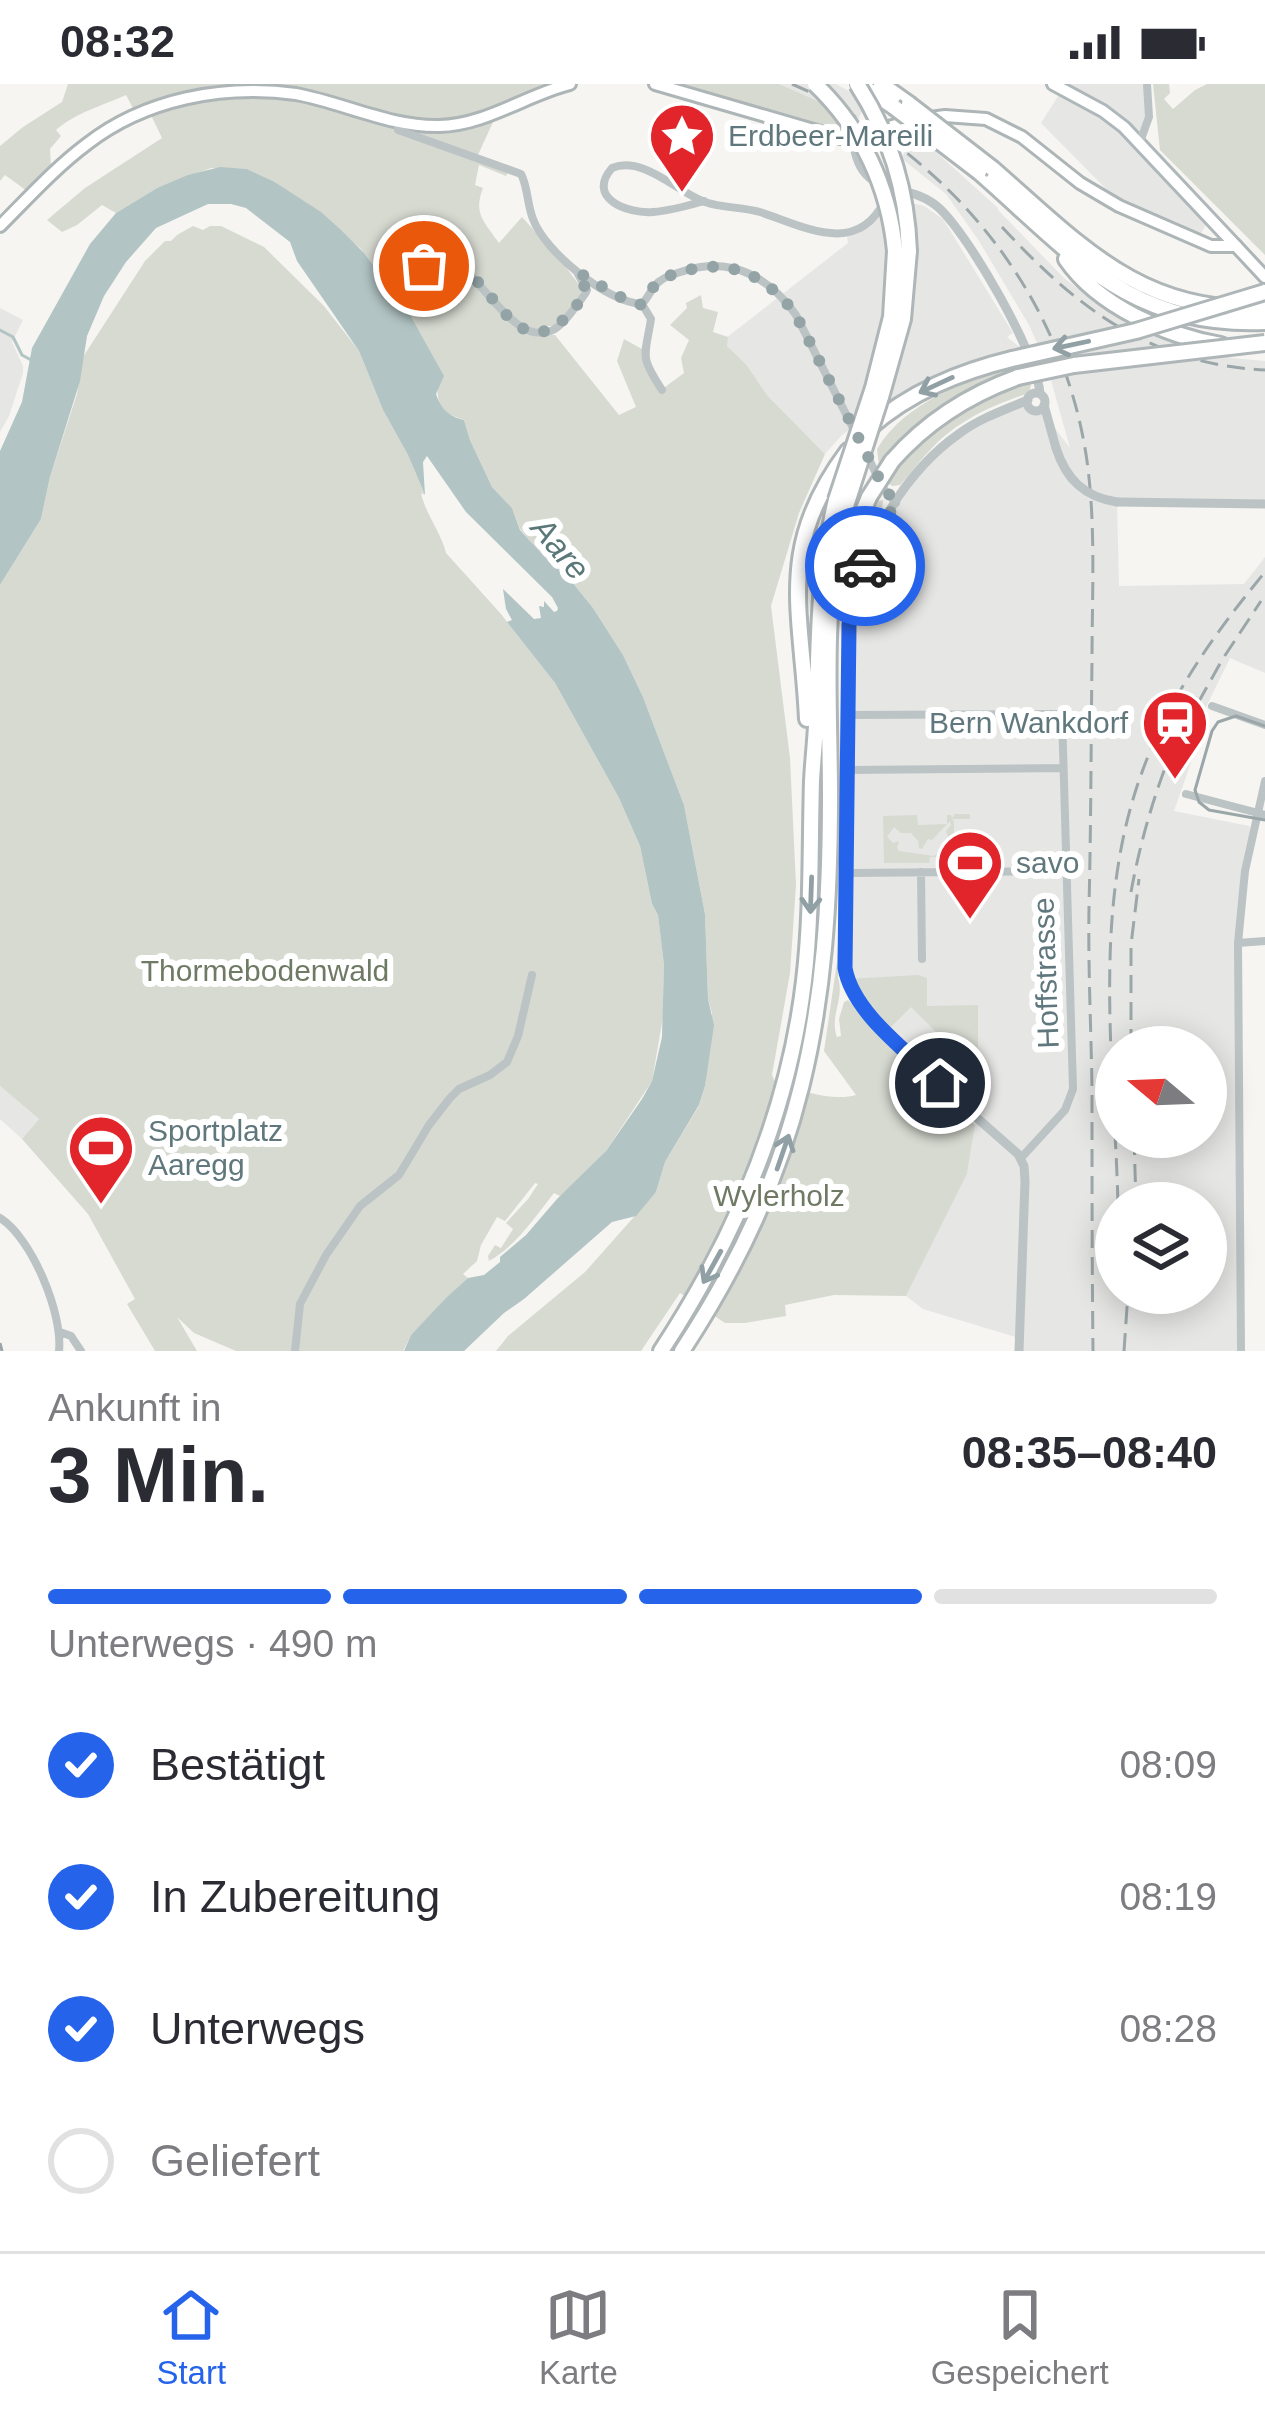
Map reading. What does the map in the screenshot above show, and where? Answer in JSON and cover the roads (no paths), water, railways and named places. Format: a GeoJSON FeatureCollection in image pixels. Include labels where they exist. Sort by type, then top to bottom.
{"type":"FeatureCollection","features":[{"type":"Feature","properties":{"kind":"highway"},"geometry":{"type":"LineString","coordinates":[[815,84],[851,124],[872,160],[902,251]]}},
{"type":"Feature","properties":{"kind":"highway"},"geometry":{"type":"LineString","coordinates":[[661,1351],[722,1248],[747,1194],[787,1078],[798,1023],[808,938],[824,556],[877,393],[902,251],[904,199],[894,158],[858,84]]}},
{"type":"Feature","properties":{"kind":"highway"},"geometry":{"type":"LineString","coordinates":[[858,84],[901,105]]}},
{"type":"Feature","properties":{"kind":"highway"},"geometry":{"type":"LineString","coordinates":[[881,84],[1076,244],[1133,280],[1199,303],[1236,308],[1265,300]]}},
{"type":"Feature","properties":{"kind":"highway"},"geometry":{"type":"LineString","coordinates":[[986,171],[1053,240],[1120,290],[1196,317],[1265,326]]}},
{"type":"Feature","properties":{"kind":"highway"},"geometry":{"type":"LineString","coordinates":[[1053,240],[1077,275],[1140,319],[1205,343],[1265,345]]}},
{"type":"Feature","properties":{"kind":"highway"},"geometry":{"type":"LineString","coordinates":[[812,778],[796,604],[798,565],[815,506],[830,476],[868,429],[939,382],[1012,359],[1265,300]]}},
{"type":"Feature","properties":{"kind":"highway"},"geometry":{"type":"LineString","coordinates":[[682,1351],[764,1202],[804,1082],[826,940],[830,722],[841,578],[868,497],[892,461],[944,413],[1018,377],[1074,365],[1265,345]]}},
{"type":"Feature","properties":{"kind":"highway"},"geometry":{"type":"LineString","coordinates":[[830,722],[826,680],[830,597],[841,503]]}},
{"type":"Feature","properties":{"kind":"main road"},"geometry":{"type":"LineString","coordinates":[[0,226],[91,140],[120,122],[180,98],[227,90],[274,91],[422,126],[460,124],[570,84]]}},
{"type":"Feature","properties":{"kind":"main road"},"geometry":{"type":"LineString","coordinates":[[656,84],[831,135],[853,137],[945,116],[986,119],[1022,136],[1112,202],[1203,244],[1235,245]]}},
{"type":"Feature","properties":{"kind":"main road"},"geometry":{"type":"LineString","coordinates":[[1053,84],[1103,111],[1140,142],[1265,277]]}},
{"type":"Feature","properties":{"kind":"street"},"geometry":{"type":"LineString","coordinates":[[1140,142],[1150,118],[1147,84]]}},
{"type":"Feature","properties":{"kind":"street"},"geometry":{"type":"LineString","coordinates":[[398,121],[398,130],[523,176],[535,224],[578,272],[634,304],[643,304]]}},
{"type":"Feature","properties":{"kind":"street"},"geometry":{"type":"LineString","coordinates":[[853,137],[863,169],[889,189],[926,199],[946,216],[988,279],[1032,365],[1055,448],[1076,485],[1095,497],[1117,502],[1265,505]]}},
{"type":"Feature","properties":{"kind":"street"},"geometry":{"type":"LineString","coordinates":[[704,201],[658,212],[634,211],[610,200],[603,180],[611,168],[627,164],[704,201],[756,211],[817,231],[845,233],[868,224],[889,189]]}},
{"type":"Feature","properties":{"kind":"street"},"geometry":{"type":"LineString","coordinates":[[414,286],[428,262],[446,257],[513,322],[548,331],[585,294],[578,272]]}},
{"type":"Feature","properties":{"kind":"street"},"geometry":{"type":"LineString","coordinates":[[643,304],[660,280],[697,268],[735,268],[769,285],[796,315],[896,503]]}},
{"type":"Feature","properties":{"kind":"street"},"geometry":{"type":"LineString","coordinates":[[643,304],[651,319],[645,359],[662,390]]}},
{"type":"Feature","properties":{"kind":"street"},"geometry":{"type":"LineString","coordinates":[[1019,1351],[1025,1181],[1021,1157],[856,998],[847,979],[849,625],[876,539],[925,465],[952,438],[1040,394]]}},
{"type":"Feature","properties":{"kind":"street"},"geometry":{"type":"LineString","coordinates":[[1028,400],[1033,410],[1044,405]]}},
{"type":"Feature","properties":{"kind":"street"},"geometry":{"type":"LineString","coordinates":[[1212,706],[1265,725]]}},
{"type":"Feature","properties":{"kind":"street","name":"Hoffstrasse"},"geometry":{"type":"LineString","coordinates":[[848,715],[1062,714],[1073,1089],[1070,1103],[1021,1157]]}},
{"type":"Feature","properties":{"kind":"street"},"geometry":{"type":"LineString","coordinates":[[848,770],[1062,768]]}},
{"type":"Feature","properties":{"kind":"street"},"geometry":{"type":"LineString","coordinates":[[1240,1351],[1238,943],[1245,871],[1265,781]]}},
{"type":"Feature","properties":{"kind":"street"},"geometry":{"type":"LineString","coordinates":[[1186,794],[1261,814]]}},
{"type":"Feature","properties":{"kind":"street"},"geometry":{"type":"LineString","coordinates":[[848,873],[1066,871]]}},
{"type":"Feature","properties":{"kind":"street"},"geometry":{"type":"LineString","coordinates":[[921,872],[922,959]]}},
{"type":"Feature","properties":{"kind":"street"},"geometry":{"type":"LineString","coordinates":[[1238,943],[1265,941]]}},
{"type":"Feature","properties":{"kind":"street"},"geometry":{"type":"LineString","coordinates":[[295,1351],[300,1304],[360,1206],[399,1175],[450,1098],[507,1062],[532,975]]}},
{"type":"Feature","properties":{"kind":"street"},"geometry":{"type":"LineString","coordinates":[[0,1218],[18,1234],[44,1281],[60,1332],[58,1351]]}},
{"type":"Feature","properties":{"kind":"street"},"geometry":{"type":"LineString","coordinates":[[60,1332],[71,1336],[81,1351]]}},
{"type":"Feature","properties":{"kind":"waterway"},"geometry":{"type":"LineString","coordinates":[[0,330],[13,337],[22,355],[31,360]]}},
{"type":"Feature","properties":{"kind":"tram line"},"geometry":{"type":"LineString","coordinates":[[1265,726],[1236,716],[1218,722],[1195,790],[1199,802],[1209,810],[1265,820]]}},
{"type":"Feature","properties":{"kind":"railway"},"geometry":{"type":"LineString","coordinates":[[792,84],[900,147],[947,188],[1024,285],[1074,399],[1087,461],[1093,536],[1089,929],[1093,1351]]}},
{"type":"Feature","properties":{"kind":"railway"},"geometry":{"type":"LineString","coordinates":[[1002,227],[1059,283],[1119,327],[1186,357],[1265,370]]}},
{"type":"Feature","properties":{"kind":"railway"},"geometry":{"type":"LineString","coordinates":[[1117,1182],[1111,933],[1126,826],[1152,747],[1179,693],[1210,643],[1265,572]]}},
{"type":"Feature","properties":{"kind":"railway"},"geometry":{"type":"LineString","coordinates":[[1198,703],[1261,601]]}},
{"type":"Feature","properties":{"kind":"railway"},"geometry":{"type":"LineString","coordinates":[[1131,892],[1158,788],[1200,689]]}},
{"type":"Feature","properties":{"kind":"railway"},"geometry":{"type":"LineString","coordinates":[[1131,1026],[1131,945],[1139,879]]}},
{"type":"Feature","properties":{"kind":"railway"},"geometry":{"type":"LineString","coordinates":[[1135,1158],[1135,1182]]}},
{"type":"Feature","properties":{"kind":"railway"},"geometry":{"type":"LineString","coordinates":[[1124,1351],[1127,1314]]}},
{"type":"Feature","properties":{"kind":"railway"},"geometry":{"type":"LineString","coordinates":[[0,1343],[2,1351]]}},
{"type":"Feature","properties":{"kind":"place","name":"Erdbeer-Mareili"},"geometry":{"type":"Point","coordinates":[682,195]}},
{"type":"Feature","properties":{"kind":"place","name":"Bern Wankdorf"},"geometry":{"type":"Point","coordinates":[1175,782]}},
{"type":"Feature","properties":{"kind":"place","name":"savo"},"geometry":{"type":"Point","coordinates":[970,922]}},
{"type":"Feature","properties":{"kind":"place","name":"Sportplatz Aaregg"},"geometry":{"type":"Point","coordinates":[101,1207]}},
{"type":"Feature","properties":{"kind":"water label","name":"Aare"},"geometry":{"type":"Point","coordinates":[561,548]}},
{"type":"Feature","properties":{"kind":"park label","name":"Thormebodenwald"},"geometry":{"type":"Point","coordinates":[265,971]}},
{"type":"Feature","properties":{"kind":"park label","name":"Wylerholz"},"geometry":{"type":"Point","coordinates":[779,1196]}}]}
